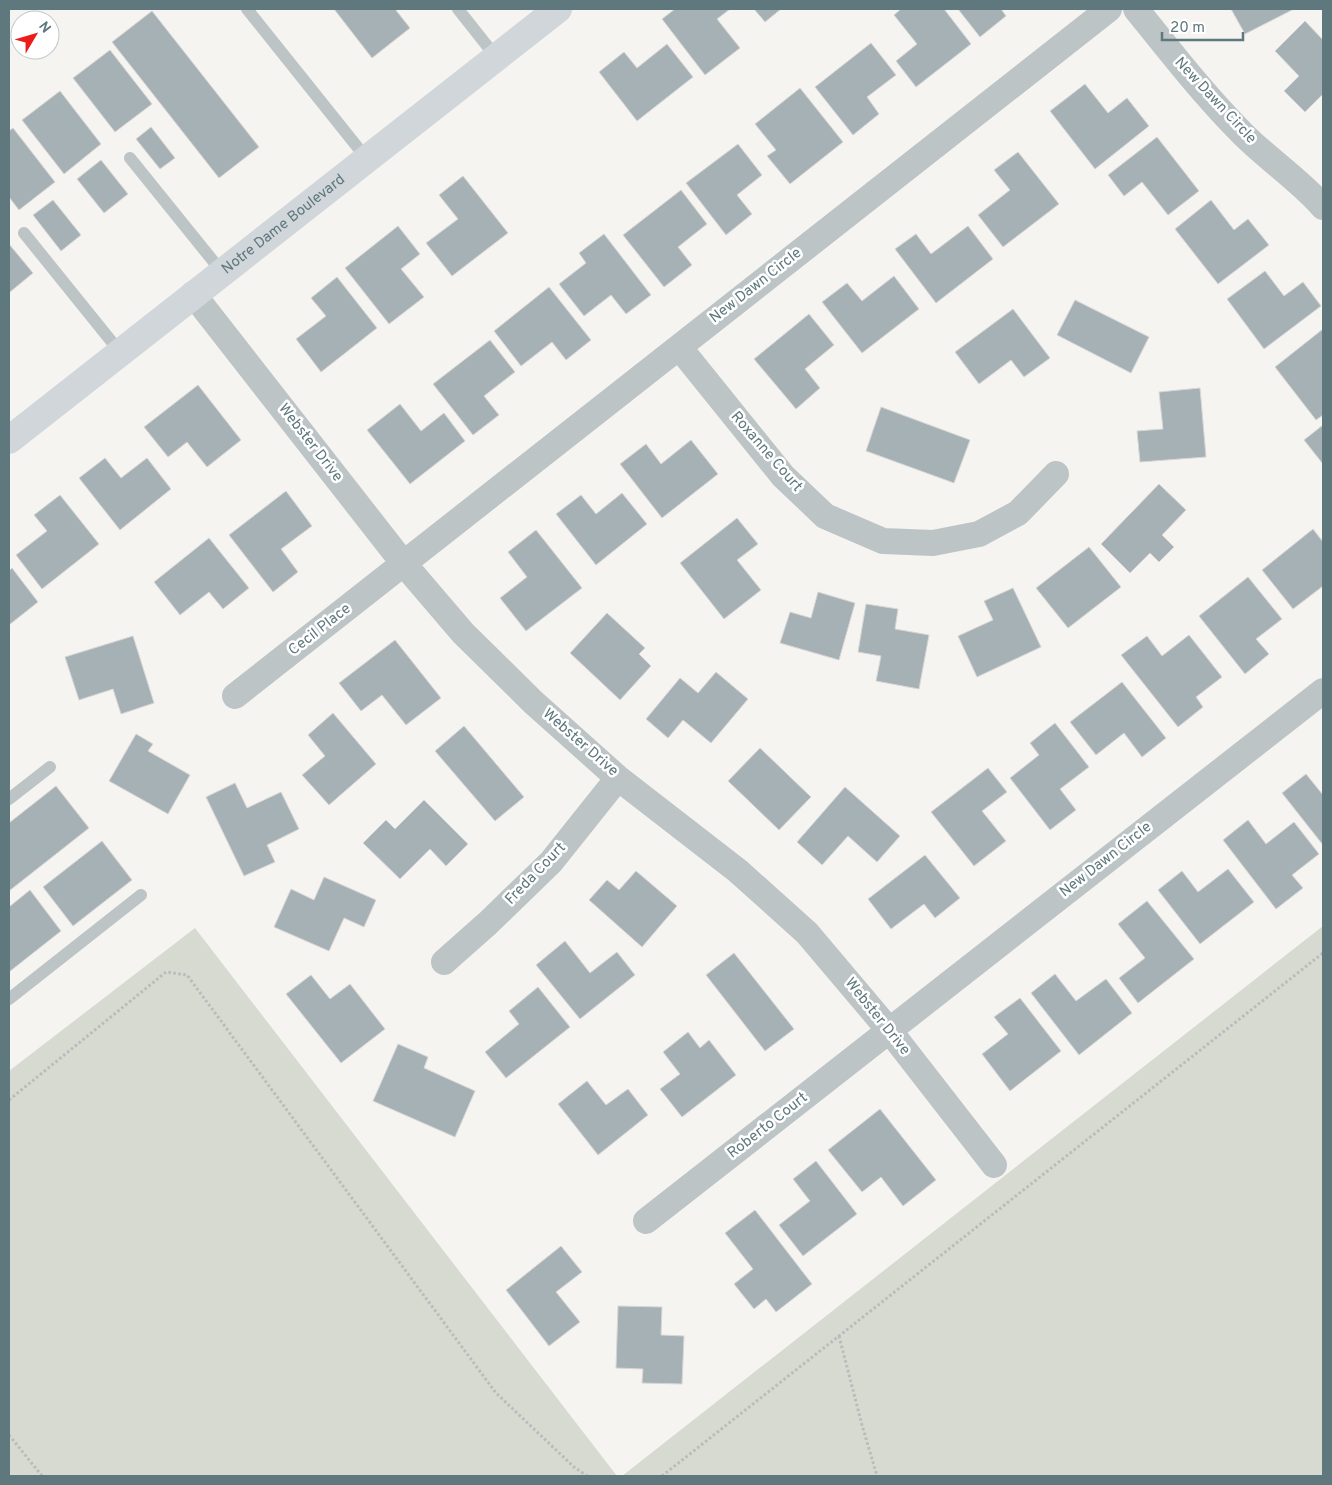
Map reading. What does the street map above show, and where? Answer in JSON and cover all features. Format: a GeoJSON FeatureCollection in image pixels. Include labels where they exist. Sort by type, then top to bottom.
{"type":"FeatureCollection","features":[{"type":"Feature","properties":{"kind":"street","name":"Notre Dame Boulevard"},"geometry":{"type":"LineString","coordinates":[[11,433],[120,352],[558,9]]}},
{"type":"Feature","properties":{"kind":"street","name":"New Dawn Circle"},"geometry":{"type":"LineString","coordinates":[[404,564],[1108,9]]}},
{"type":"Feature","properties":{"kind":"street","name":"New Dawn Circle"},"geometry":{"type":"LineString","coordinates":[[1136,9],[1194,81],[1239,131],[1281,166],[1323,207]]}},
{"type":"Feature","properties":{"kind":"street","name":"Webster Drive"},"geometry":{"type":"LineString","coordinates":[[193,294],[404,564],[463,634],[532,702],[618,778],[738,872],[807,933],[889,1030],[994,1165]]}},
{"type":"Feature","properties":{"kind":"street","name":"Roxanne Court"},"geometry":{"type":"LineString","coordinates":[[679,347],[782,476],[825,516],[883,541],[933,543],[978,534],[1018,514],[1056,474]]}},
{"type":"Feature","properties":{"kind":"street","name":"Cecil Place"},"geometry":{"type":"LineString","coordinates":[[235,696],[404,564]]}},
{"type":"Feature","properties":{"kind":"street","name":"New Dawn Circle"},"geometry":{"type":"LineString","coordinates":[[889,1030],[1323,691]]}},
{"type":"Feature","properties":{"kind":"street","name":"Freda Court"},"geometry":{"type":"LineString","coordinates":[[444,962],[488,923],[551,862],[618,778]]}},
{"type":"Feature","properties":{"kind":"street","name":"Roberto Court"},"geometry":{"type":"LineString","coordinates":[[646,1222],[889,1030]]}},
{"type":"Feature","properties":{"kind":"lane"},"geometry":{"type":"LineString","coordinates":[[247,9],[367,159]]}},
{"type":"Feature","properties":{"kind":"lane"},"geometry":{"type":"LineString","coordinates":[[458,9],[496,57]]}},
{"type":"Feature","properties":{"kind":"lane"},"geometry":{"type":"LineString","coordinates":[[130,158],[222,272]]}},
{"type":"Feature","properties":{"kind":"lane"},"geometry":{"type":"LineString","coordinates":[[24,233],[120,352]]}},
{"type":"Feature","properties":{"kind":"lane"},"geometry":{"type":"LineString","coordinates":[[9,799],[50,767]]}},
{"type":"Feature","properties":{"kind":"lane"},"geometry":{"type":"LineString","coordinates":[[9,999],[141,895]]}},
{"type":"Feature","properties":{"kind":"path"},"geometry":{"type":"LineString","coordinates":[[662,1476],[1323,952]]}},
{"type":"Feature","properties":{"kind":"path"},"geometry":{"type":"LineString","coordinates":[[9,1100],[166,972],[187,975],[496,1393],[574,1467],[587,1476]]}},
{"type":"Feature","properties":{"kind":"path"},"geometry":{"type":"LineString","coordinates":[[839,1336],[877,1476]]}},
{"type":"Feature","properties":{"kind":"path"},"geometry":{"type":"LineString","coordinates":[[9,1435],[42,1476]]}},
{"type":"Feature","properties":{"kind":"shaded area"},"geometry":{"type":"Polygon","coordinates":[[[1323,926],[1323,1476],[622,1476],[1323,926]]]}},
{"type":"Feature","properties":{"kind":"shaded area"},"geometry":{"type":"Polygon","coordinates":[[[195,928],[617,1476],[9,1476],[9,1071],[195,928]]]}},
{"type":"Feature","properties":{"kind":"building"},"geometry":{"type":"Polygon","coordinates":[[[334,9],[395,9],[410,28],[372,58],[334,9]]]}},
{"type":"Feature","properties":{"kind":"building"},"geometry":{"type":"Polygon","coordinates":[[[675,9],[730,9],[717,19],[740,48],[705,75],[662,19],[675,9]]]}},
{"type":"Feature","properties":{"kind":"building"},"geometry":{"type":"Polygon","coordinates":[[[754,9],[781,9],[765,22],[754,9]]]}},
{"type":"Feature","properties":{"kind":"building"},"geometry":{"type":"Polygon","coordinates":[[[901,9],[944,9],[971,44],[916,87],[896,61],[917,44],[894,15],[901,9]]]}},
{"type":"Feature","properties":{"kind":"building"},"geometry":{"type":"Polygon","coordinates":[[[958,9],[1001,9],[1006,16],[980,37],[958,9]]]}},
{"type":"Feature","properties":{"kind":"building"},"geometry":{"type":"Polygon","coordinates":[[[1231,9],[1294,9],[1245,34],[1231,9]]]}},
{"type":"Feature","properties":{"kind":"building"},"geometry":{"type":"Polygon","coordinates":[[[152,11],[259,147],[219,178],[112,42],[152,11]]]}},
{"type":"Feature","properties":{"kind":"building"},"geometry":{"type":"Polygon","coordinates":[[[1305,21],[1323,40],[1323,94],[1305,112],[1284,91],[1299,76],[1275,51],[1305,21]]]}},
{"type":"Feature","properties":{"kind":"building"},"geometry":{"type":"Polygon","coordinates":[[[871,43],[896,75],[867,97],[879,114],[853,135],[815,87],[871,43]]]}},
{"type":"Feature","properties":{"kind":"building"},"geometry":{"type":"Polygon","coordinates":[[[667,44],[693,77],[637,121],[599,72],[624,52],[637,68],[667,44]]]}},
{"type":"Feature","properties":{"kind":"building"},"geometry":{"type":"Polygon","coordinates":[[[110,50],[152,104],[115,132],[73,78],[110,50]]]}},
{"type":"Feature","properties":{"kind":"building"},"geometry":{"type":"Polygon","coordinates":[[[1085,84],[1108,113],[1127,98],[1149,126],[1095,169],[1050,111],[1085,84]]]}},
{"type":"Feature","properties":{"kind":"building"},"geometry":{"type":"Polygon","coordinates":[[[800,88],[843,142],[790,184],[767,156],[776,150],[755,124],[800,88]]]}},
{"type":"Feature","properties":{"kind":"building"},"geometry":{"type":"Polygon","coordinates":[[[60,91],[101,144],[64,174],[22,120],[60,91]]]}},
{"type":"Feature","properties":{"kind":"building"},"geometry":{"type":"Polygon","coordinates":[[[151,127],[175,158],[160,169],[136,139],[151,127]]]}},
{"type":"Feature","properties":{"kind":"building"},"geometry":{"type":"Polygon","coordinates":[[[13,128],[55,182],[19,210],[9,197],[9,131],[13,128]]]}},
{"type":"Feature","properties":{"kind":"building"},"geometry":{"type":"Polygon","coordinates":[[[1157,137],[1199,191],[1168,215],[1142,182],[1124,196],[1108,175],[1157,137]]]}},
{"type":"Feature","properties":{"kind":"building"},"geometry":{"type":"Polygon","coordinates":[[[738,144],[762,175],[737,195],[752,214],[726,235],[686,183],[738,144]]]}},
{"type":"Feature","properties":{"kind":"building"},"geometry":{"type":"Polygon","coordinates":[[[1018,152],[1059,204],[1003,247],[978,215],[1010,190],[994,170],[1018,152]]]}},
{"type":"Feature","properties":{"kind":"building"},"geometry":{"type":"Polygon","coordinates":[[[101,160],[128,194],[104,213],[77,179],[101,160]]]}},
{"type":"Feature","properties":{"kind":"building"},"geometry":{"type":"Polygon","coordinates":[[[463,176],[508,233],[452,276],[426,243],[458,219],[439,195],[463,176]]]}},
{"type":"Feature","properties":{"kind":"building"},"geometry":{"type":"Polygon","coordinates":[[[681,190],[707,224],[678,247],[692,265],[664,287],[623,235],[681,190]]]}},
{"type":"Feature","properties":{"kind":"building"},"geometry":{"type":"Polygon","coordinates":[[[53,200],[81,235],[61,251],[33,215],[53,200]]]}},
{"type":"Feature","properties":{"kind":"building"},"geometry":{"type":"Polygon","coordinates":[[[1211,200],[1234,230],[1248,219],[1269,245],[1218,284],[1175,229],[1211,200]]]}},
{"type":"Feature","properties":{"kind":"building"},"geometry":{"type":"Polygon","coordinates":[[[398,226],[420,254],[401,269],[424,297],[389,324],[345,268],[398,226]]]}},
{"type":"Feature","properties":{"kind":"building"},"geometry":{"type":"Polygon","coordinates":[[[968,226],[993,259],[936,303],[895,249],[916,234],[931,254],[968,226]]]}},
{"type":"Feature","properties":{"kind":"building"},"geometry":{"type":"Polygon","coordinates":[[[604,234],[651,295],[626,314],[611,295],[584,316],[559,284],[586,263],[579,253],[604,234]]]}},
{"type":"Feature","properties":{"kind":"building"},"geometry":{"type":"Polygon","coordinates":[[[9,244],[33,273],[10,292],[9,290],[9,244]]]}},
{"type":"Feature","properties":{"kind":"building"},"geometry":{"type":"Polygon","coordinates":[[[1265,271],[1284,296],[1303,282],[1321,306],[1264,349],[1227,299],[1265,271]]]}},
{"type":"Feature","properties":{"kind":"building"},"geometry":{"type":"Polygon","coordinates":[[[894,276],[919,309],[862,353],[822,302],[847,283],[862,301],[894,276]]]}},
{"type":"Feature","properties":{"kind":"building"},"geometry":{"type":"Polygon","coordinates":[[[337,277],[377,328],[321,372],[296,339],[326,316],[311,298],[337,277]]]}},
{"type":"Feature","properties":{"kind":"building"},"geometry":{"type":"Polygon","coordinates":[[[549,287],[591,340],[566,360],[552,342],[521,366],[494,331],[549,287]]]}},
{"type":"Feature","properties":{"kind":"building"},"geometry":{"type":"Polygon","coordinates":[[[1075,300],[1149,337],[1131,373],[1057,335],[1075,300]]]}},
{"type":"Feature","properties":{"kind":"building"},"geometry":{"type":"Polygon","coordinates":[[[1013,309],[1050,358],[1024,377],[1011,360],[979,384],[955,352],[1013,309]]]}},
{"type":"Feature","properties":{"kind":"building"},"geometry":{"type":"Polygon","coordinates":[[[809,314],[834,345],[805,369],[820,388],[796,409],[754,359],[809,314]]]}},
{"type":"Feature","properties":{"kind":"building"},"geometry":{"type":"Polygon","coordinates":[[[1323,329],[1323,415],[1316,420],[1275,367],[1323,329]]]}},
{"type":"Feature","properties":{"kind":"building"},"geometry":{"type":"Polygon","coordinates":[[[490,340],[515,372],[484,396],[499,415],[473,435],[433,384],[490,340]]]}},
{"type":"Feature","properties":{"kind":"building"},"geometry":{"type":"Polygon","coordinates":[[[198,385],[241,440],[207,467],[187,442],[168,457],[144,427],[198,385]]]}},
{"type":"Feature","properties":{"kind":"building"},"geometry":{"type":"Polygon","coordinates":[[[1200,388],[1206,457],[1140,462],[1137,431],[1163,429],[1159,392],[1200,388]]]}},
{"type":"Feature","properties":{"kind":"building"},"geometry":{"type":"Polygon","coordinates":[[[400,404],[421,431],[444,413],[465,441],[410,484],[367,430],[400,404]]]}},
{"type":"Feature","properties":{"kind":"building"},"geometry":{"type":"Polygon","coordinates":[[[881,407],[970,440],[954,483],[866,451],[881,407]]]}},
{"type":"Feature","properties":{"kind":"building"},"geometry":{"type":"Polygon","coordinates":[[[1323,425],[1323,464],[1304,440],[1323,425]]]}},
{"type":"Feature","properties":{"kind":"building"},"geometry":{"type":"Polygon","coordinates":[[[691,440],[718,474],[662,518],[620,464],[646,444],[661,464],[691,440]]]}},
{"type":"Feature","properties":{"kind":"building"},"geometry":{"type":"Polygon","coordinates":[[[105,458],[121,478],[147,458],[171,489],[120,530],[79,478],[105,458]]]}},
{"type":"Feature","properties":{"kind":"building"},"geometry":{"type":"Polygon","coordinates":[[[1159,484],[1186,510],[1162,535],[1174,547],[1159,562],[1150,553],[1130,573],[1101,544],[1159,484]]]}},
{"type":"Feature","properties":{"kind":"building"},"geometry":{"type":"Polygon","coordinates":[[[286,491],[312,526],[281,549],[298,572],[273,592],[229,535],[286,491]]]}},
{"type":"Feature","properties":{"kind":"building"},"geometry":{"type":"Polygon","coordinates":[[[622,493],[647,524],[596,565],[556,514],[581,495],[596,514],[622,493]]]}},
{"type":"Feature","properties":{"kind":"building"},"geometry":{"type":"Polygon","coordinates":[[[60,495],[99,544],[42,589],[16,555],[47,531],[34,515],[60,495]]]}},
{"type":"Feature","properties":{"kind":"building"},"geometry":{"type":"Polygon","coordinates":[[[737,518],[758,544],[737,560],[761,590],[724,619],[680,563],[737,518]]]}},
{"type":"Feature","properties":{"kind":"building"},"geometry":{"type":"Polygon","coordinates":[[[1313,529],[1323,542],[1323,586],[1293,609],[1262,570],[1313,529]]]}},
{"type":"Feature","properties":{"kind":"building"},"geometry":{"type":"Polygon","coordinates":[[[536,530],[582,588],[526,631],[500,598],[527,577],[508,552],[536,530]]]}},
{"type":"Feature","properties":{"kind":"building"},"geometry":{"type":"Polygon","coordinates":[[[209,538],[249,588],[223,609],[209,592],[180,615],[154,582],[209,538]]]}},
{"type":"Feature","properties":{"kind":"building"},"geometry":{"type":"Polygon","coordinates":[[[1089,547],[1121,587],[1068,628],[1036,588],[1089,547]]]}},
{"type":"Feature","properties":{"kind":"building"},"geometry":{"type":"Polygon","coordinates":[[[12,568],[38,602],[9,625],[9,571],[12,568]]]}},
{"type":"Feature","properties":{"kind":"building"},"geometry":{"type":"Polygon","coordinates":[[[1248,577],[1282,619],[1256,639],[1269,654],[1245,674],[1199,616],[1248,577]]]}},
{"type":"Feature","properties":{"kind":"building"},"geometry":{"type":"Polygon","coordinates":[[[1013,588],[1041,647],[977,677],[958,636],[993,620],[984,601],[1013,588]]]}},
{"type":"Feature","properties":{"kind":"building"},"geometry":{"type":"Polygon","coordinates":[[[818,592],[855,603],[839,660],[780,643],[790,612],[811,618],[818,592]]]}},
{"type":"Feature","properties":{"kind":"building"},"geometry":{"type":"Polygon","coordinates":[[[866,604],[898,609],[895,629],[929,635],[919,689],[876,681],[881,656],[858,652],[866,604]]]}},
{"type":"Feature","properties":{"kind":"building"},"geometry":{"type":"Polygon","coordinates":[[[607,613],[645,648],[639,654],[651,666],[620,700],[570,653],[607,613]]]}},
{"type":"Feature","properties":{"kind":"building"},"geometry":{"type":"Polygon","coordinates":[[[1189,635],[1222,677],[1196,697],[1203,707],[1178,727],[1121,655],[1147,636],[1162,656],[1189,635]]]}},
{"type":"Feature","properties":{"kind":"building"},"geometry":{"type":"Polygon","coordinates":[[[133,636],[154,703],[121,714],[113,689],[79,700],[65,657],[133,636]]]}},
{"type":"Feature","properties":{"kind":"building"},"geometry":{"type":"Polygon","coordinates":[[[395,640],[441,698],[406,725],[382,695],[361,711],[339,683],[395,640]]]}},
{"type":"Feature","properties":{"kind":"building"},"geometry":{"type":"Polygon","coordinates":[[[716,672],[748,699],[711,743],[683,720],[668,738],[646,719],[680,678],[698,693],[716,672]]]}},
{"type":"Feature","properties":{"kind":"building"},"geometry":{"type":"Polygon","coordinates":[[[1122,682],[1166,738],[1142,757],[1124,733],[1096,755],[1070,722],[1122,682]]]}},
{"type":"Feature","properties":{"kind":"building"},"geometry":{"type":"Polygon","coordinates":[[[333,713],[376,764],[329,805],[302,775],[325,756],[308,735],[333,713]]]}},
{"type":"Feature","properties":{"kind":"building"},"geometry":{"type":"Polygon","coordinates":[[[1055,723],[1089,767],[1060,789],[1076,810],[1050,830],[1010,778],[1039,755],[1030,743],[1055,723]]]}},
{"type":"Feature","properties":{"kind":"building"},"geometry":{"type":"Polygon","coordinates":[[[464,726],[524,797],[495,821],[435,751],[464,726]]]}},
{"type":"Feature","properties":{"kind":"building"},"geometry":{"type":"Polygon","coordinates":[[[136,734],[153,744],[148,751],[190,775],[168,814],[109,781],[136,734]]]}},
{"type":"Feature","properties":{"kind":"building"},"geometry":{"type":"Polygon","coordinates":[[[760,748],[811,797],[779,830],[728,781],[760,748]]]}},
{"type":"Feature","properties":{"kind":"building"},"geometry":{"type":"Polygon","coordinates":[[[988,768],[1007,792],[982,811],[1006,841],[974,866],[931,812],[988,768]]]}},
{"type":"Feature","properties":{"kind":"building"},"geometry":{"type":"Polygon","coordinates":[[[1306,774],[1323,795],[1323,845],[1282,793],[1306,774]]]}},
{"type":"Feature","properties":{"kind":"building"},"geometry":{"type":"Polygon","coordinates":[[[235,783],[247,808],[281,792],[299,829],[267,845],[275,862],[244,876],[206,797],[235,783]]]}},
{"type":"Feature","properties":{"kind":"building"},"geometry":{"type":"Polygon","coordinates":[[[56,786],[89,828],[9,891],[9,823],[56,786]]]}},
{"type":"Feature","properties":{"kind":"building"},"geometry":{"type":"Polygon","coordinates":[[[845,787],[900,836],[877,862],[848,836],[822,865],[797,842],[845,787]]]}},
{"type":"Feature","properties":{"kind":"building"},"geometry":{"type":"Polygon","coordinates":[[[424,800],[468,844],[446,866],[430,849],[400,879],[363,843],[386,820],[395,829],[424,800]]]}},
{"type":"Feature","properties":{"kind":"building"},"geometry":{"type":"Polygon","coordinates":[[[1248,820],[1266,844],[1294,822],[1319,854],[1292,875],[1303,888],[1276,909],[1223,840],[1248,820]]]}},
{"type":"Feature","properties":{"kind":"building"},"geometry":{"type":"Polygon","coordinates":[[[102,841],[132,880],[73,926],[43,887],[102,841]]]}},
{"type":"Feature","properties":{"kind":"building"},"geometry":{"type":"Polygon","coordinates":[[[925,855],[960,898],[935,918],[924,904],[891,929],[868,899],[925,855]]]}},
{"type":"Feature","properties":{"kind":"building"},"geometry":{"type":"Polygon","coordinates":[[[1228,869],[1254,902],[1200,944],[1158,890],[1182,871],[1198,892],[1228,869]]]}},
{"type":"Feature","properties":{"kind":"building"},"geometry":{"type":"Polygon","coordinates":[[[636,871],[677,906],[642,947],[589,900],[607,880],[619,890],[636,871]]]}},
{"type":"Feature","properties":{"kind":"building"},"geometry":{"type":"Polygon","coordinates":[[[324,877],[376,900],[364,927],[344,918],[329,951],[274,927],[291,889],[314,900],[324,877]]]}},
{"type":"Feature","properties":{"kind":"building"},"geometry":{"type":"Polygon","coordinates":[[[30,890],[61,931],[9,972],[9,907],[30,890]]]}},
{"type":"Feature","properties":{"kind":"building"},"geometry":{"type":"Polygon","coordinates":[[[1147,901],[1194,959],[1138,1003],[1119,978],[1145,958],[1118,924],[1147,901]]]}},
{"type":"Feature","properties":{"kind":"building"},"geometry":{"type":"Polygon","coordinates":[[[565,941],[590,973],[617,952],[635,975],[580,1019],[536,965],[565,941]]]}},
{"type":"Feature","properties":{"kind":"building"},"geometry":{"type":"Polygon","coordinates":[[[734,953],[794,1029],[765,1051],[706,975],[734,953]]]}},
{"type":"Feature","properties":{"kind":"building"},"geometry":{"type":"Polygon","coordinates":[[[1055,974],[1076,1001],[1106,979],[1132,1013],[1079,1055],[1031,993],[1055,974]]]}},
{"type":"Feature","properties":{"kind":"building"},"geometry":{"type":"Polygon","coordinates":[[[311,975],[330,999],[350,984],[385,1029],[341,1063],[286,994],[311,975]]]}},
{"type":"Feature","properties":{"kind":"building"},"geometry":{"type":"Polygon","coordinates":[[[538,987],[570,1027],[506,1078],[485,1052],[519,1024],[509,1011],[538,987]]]}},
{"type":"Feature","properties":{"kind":"building"},"geometry":{"type":"Polygon","coordinates":[[[1020,998],[1061,1051],[1010,1091],[982,1054],[1008,1034],[994,1017],[1020,998]]]}},
{"type":"Feature","properties":{"kind":"building"},"geometry":{"type":"Polygon","coordinates":[[[688,1032],[700,1048],[709,1040],[736,1075],[682,1117],[660,1089],[680,1074],[663,1052],[688,1032]]]}},
{"type":"Feature","properties":{"kind":"building"},"geometry":{"type":"Polygon","coordinates":[[[398,1044],[428,1057],[424,1068],[475,1091],[455,1137],[373,1101],[398,1044]]]}},
{"type":"Feature","properties":{"kind":"building"},"geometry":{"type":"Polygon","coordinates":[[[587,1081],[606,1105],[628,1089],[648,1115],[598,1155],[558,1104],[587,1081]]]}},
{"type":"Feature","properties":{"kind":"building"},"geometry":{"type":"Polygon","coordinates":[[[880,1109],[936,1180],[903,1206],[881,1177],[862,1192],[828,1150],[880,1109]]]}},
{"type":"Feature","properties":{"kind":"building"},"geometry":{"type":"Polygon","coordinates":[[[816,1161],[857,1214],[803,1256],[779,1225],[810,1201],[793,1179],[816,1161]]]}},
{"type":"Feature","properties":{"kind":"building"},"geometry":{"type":"Polygon","coordinates":[[[755,1210],[812,1284],[776,1312],[766,1299],[754,1309],[734,1284],[753,1269],[725,1233],[755,1210]]]}},
{"type":"Feature","properties":{"kind":"building"},"geometry":{"type":"Polygon","coordinates":[[[561,1246],[582,1272],[556,1292],[580,1322],[549,1346],[506,1290],[561,1246]]]}},
{"type":"Feature","properties":{"kind":"building"},"geometry":{"type":"Polygon","coordinates":[[[618,1306],[662,1307],[661,1335],[684,1336],[682,1384],[642,1383],[643,1369],[616,1368],[618,1306]]]}}]}
